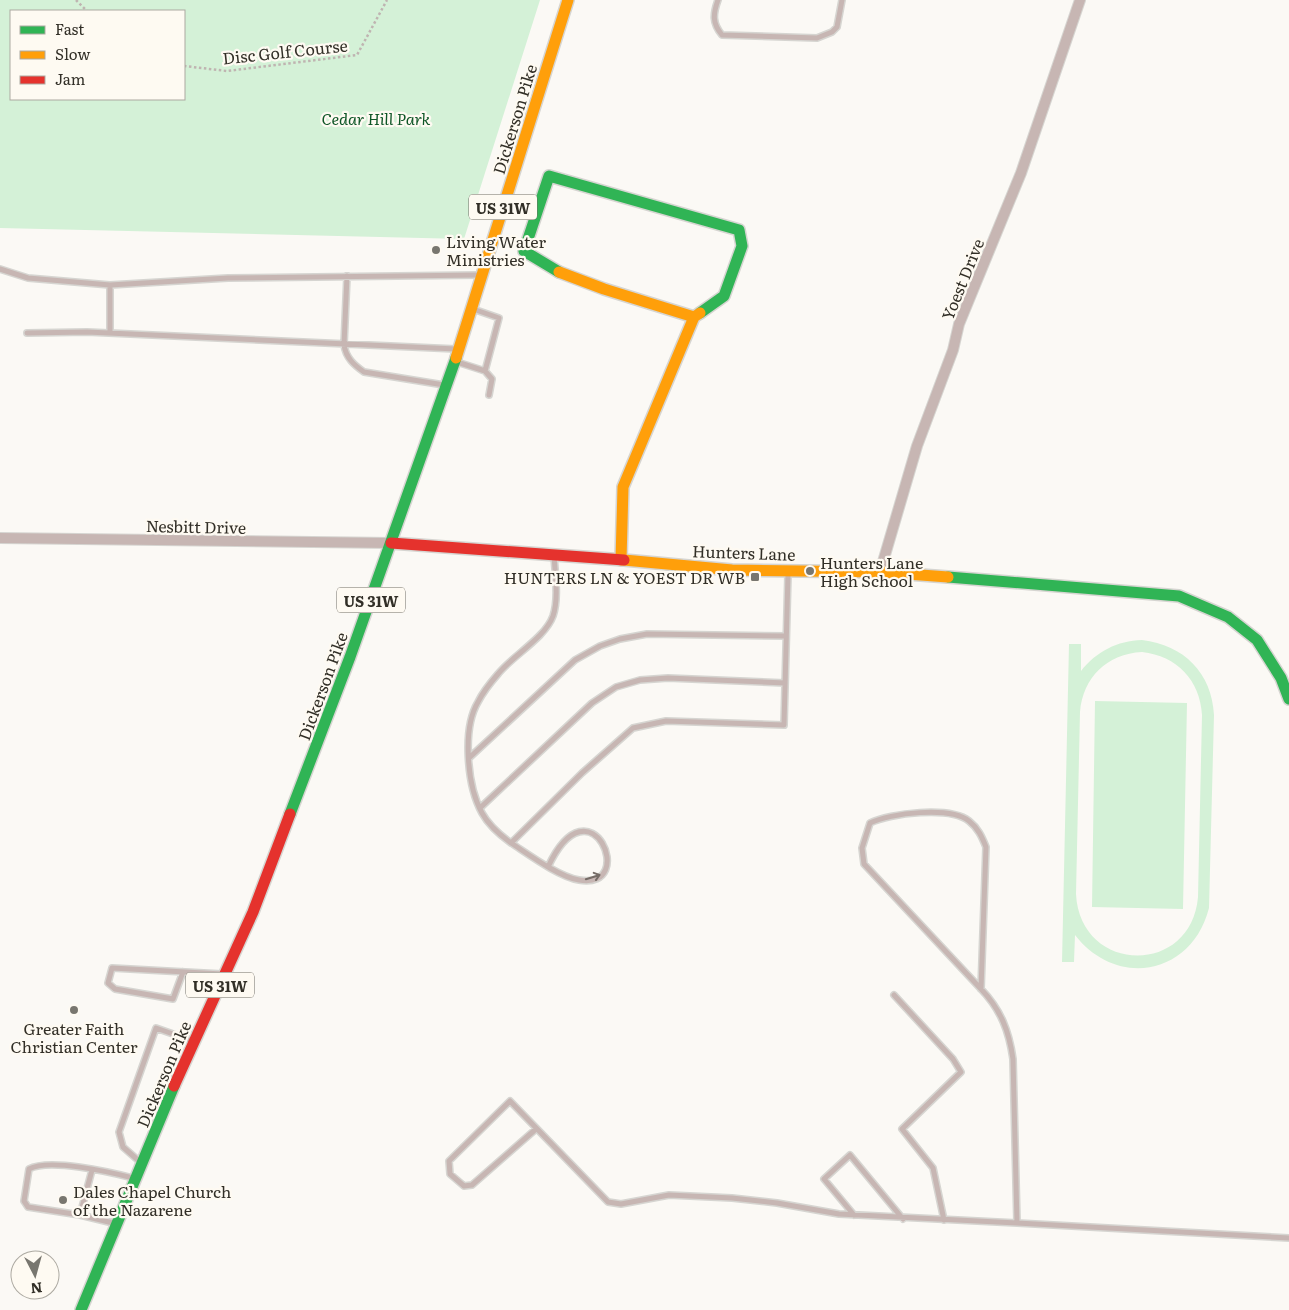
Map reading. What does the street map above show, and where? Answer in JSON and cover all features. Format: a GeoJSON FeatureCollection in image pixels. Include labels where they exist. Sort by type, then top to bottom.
{"type":"FeatureCollection","features":[{"type":"Feature","properties":{"kind":"street","name":"Dickerson Pike"},"geometry":{"type":"LineString","coordinates":[[81,1310],[193,1041],[225,974],[289,822],[460,349],[568,0]]}},
{"type":"Feature","properties":{"kind":"street","name":"Yoest Drive"},"geometry":{"type":"LineString","coordinates":[[880,572],[917,446],[953,350],[959,324],[1021,173],[1080,0]]}},
{"type":"Feature","properties":{"kind":"street"},"geometry":{"type":"LineString","coordinates":[[620,560],[623,487],[694,317],[724,296],[742,246],[739,230],[548,176],[524,251],[534,261],[592,284],[694,317]]}},
{"type":"Feature","properties":{"kind":"street","name":"Nesbitt Drive"},"geometry":{"type":"LineString","coordinates":[[0,538],[391,543]]}},
{"type":"Feature","properties":{"kind":"street","name":"Hunters Lane"},"geometry":{"type":"LineString","coordinates":[[391,543],[554,554],[732,570],[880,572],[1179,596],[1228,617],[1257,640],[1281,678],[1289,699]]}},
{"type":"Feature","properties":{"kind":"lane"},"geometry":{"type":"LineString","coordinates":[[718,0],[713,14],[715,27],[722,35],[817,38],[832,32],[837,26],[842,0]]}},
{"type":"Feature","properties":{"kind":"lane"},"geometry":{"type":"LineString","coordinates":[[0,269],[28,278],[110,286],[228,278],[482,275]]}},
{"type":"Feature","properties":{"kind":"lane"},"geometry":{"type":"LineString","coordinates":[[348,276],[344,345],[345,352],[353,364],[364,372],[447,385]]}},
{"type":"Feature","properties":{"kind":"lane"},"geometry":{"type":"LineString","coordinates":[[110,286],[110,333]]}},
{"type":"Feature","properties":{"kind":"lane"},"geometry":{"type":"LineString","coordinates":[[472,308],[498,318],[485,371]]}},
{"type":"Feature","properties":{"kind":"lane"},"geometry":{"type":"LineString","coordinates":[[27,333],[110,333],[460,349]]}},
{"type":"Feature","properties":{"kind":"lane"},"geometry":{"type":"LineString","coordinates":[[455,361],[485,371],[492,379],[489,395]]}},
{"type":"Feature","properties":{"kind":"lane"},"geometry":{"type":"LineString","coordinates":[[548,866],[556,849],[566,838],[576,832],[592,833],[600,839],[607,849],[606,867],[602,874],[594,879],[579,880],[548,866],[511,843],[494,830],[480,808],[475,797],[469,758],[470,728],[477,703],[498,673],[539,635],[553,616],[555,590],[554,554]]}},
{"type":"Feature","properties":{"kind":"lane"},"geometry":{"type":"LineString","coordinates":[[511,843],[582,772],[633,728],[666,721],[784,725],[788,570]]}},
{"type":"Feature","properties":{"kind":"lane"},"geometry":{"type":"LineString","coordinates":[[469,758],[575,660],[600,646],[620,639],[647,634],[786,636]]}},
{"type":"Feature","properties":{"kind":"lane"},"geometry":{"type":"LineString","coordinates":[[480,808],[592,703],[616,687],[640,680],[668,678],[786,683]]}},
{"type":"Feature","properties":{"kind":"lane"},"geometry":{"type":"LineString","coordinates":[[982,989],[986,847],[979,832],[968,820],[950,814],[906,813],[883,816],[870,823],[862,848],[864,864],[995,1004],[1010,1035],[1013,1059],[1017,1223]]}},
{"type":"Feature","properties":{"kind":"lane"},"geometry":{"type":"LineString","coordinates":[[183,972],[173,999],[115,989],[108,983],[112,968],[225,974]]}},
{"type":"Feature","properties":{"kind":"lane"},"geometry":{"type":"LineString","coordinates":[[894,995],[953,1060],[961,1072],[902,1129],[933,1168],[944,1220]]}},
{"type":"Feature","properties":{"kind":"lane"},"geometry":{"type":"LineString","coordinates":[[142,1163],[123,1147],[119,1132],[156,1028],[193,1041]]}},
{"type":"Feature","properties":{"kind":"lane"},"geometry":{"type":"LineString","coordinates":[[536,1129],[472,1185],[464,1186],[450,1174],[449,1161],[510,1101],[608,1202],[622,1204],[668,1196],[723,1198],[777,1203],[854,1215],[903,1219],[1017,1223],[1289,1238]]}},
{"type":"Feature","properties":{"kind":"lane"},"geometry":{"type":"LineString","coordinates":[[854,1215],[824,1179],[850,1155],[903,1219]]}},
{"type":"Feature","properties":{"kind":"lane"},"geometry":{"type":"LineString","coordinates":[[117,1224],[80,1215],[28,1207],[24,1201],[29,1169],[36,1165],[92,1170],[136,1179]]}},
{"type":"Feature","properties":{"kind":"lane"},"geometry":{"type":"LineString","coordinates":[[80,1215],[92,1170]]}},
{"type":"Feature","properties":{"kind":"path"},"geometry":{"type":"LineString","coordinates":[[76,0],[86,10]]}},
{"type":"Feature","properties":{"kind":"path","name":"Disc Golf Course"},"geometry":{"type":"LineString","coordinates":[[185,66],[227,71],[357,55],[387,0]]}},
{"type":"Feature","properties":{"kind":"green space","name":"Cedar Hill Park"},"geometry":{"type":"Polygon","coordinates":[[[0,0],[540,0],[464,239],[0,228],[0,0]]]}},
{"type":"Feature","properties":{"kind":"green space"},"geometry":{"type":"Polygon","coordinates":[[[1142,640],[1157,643],[1183,655],[1201,674],[1208,686],[1212,700],[1214,715],[1209,908],[1200,931],[1187,948],[1170,960],[1151,967],[1131,968],[1111,963],[1092,952],[1075,935],[1074,962],[1062,962],[1069,644],[1081,644],[1081,671],[1108,648],[1142,640]],[[1142,652],[1129,654],[1118,657],[1108,663],[1099,670],[1086,688],[1080,712],[1076,894],[1082,920],[1096,939],[1115,951],[1136,956],[1157,952],[1177,942],[1191,923],[1198,897],[1202,715],[1200,702],[1197,691],[1184,672],[1176,664],[1155,654],[1142,652]]]}},
{"type":"Feature","properties":{"kind":"green space"},"geometry":{"type":"Polygon","coordinates":[[[1095,701],[1187,703],[1183,909],[1092,907],[1095,701]]]}},
{"type":"Feature","properties":{"kind":"traffic: fast"},"geometry":{"type":"LineString","coordinates":[[559,272],[524,251],[549,176],[739,230],[742,246],[724,296],[700,313]]}},
{"type":"Feature","properties":{"kind":"traffic: fast"},"geometry":{"type":"LineString","coordinates":[[290,814],[350,657],[456,358]]}},
{"type":"Feature","properties":{"kind":"traffic: fast"},"geometry":{"type":"LineString","coordinates":[[948,577],[1179,596],[1228,617],[1257,640],[1281,678],[1289,699]]}},
{"type":"Feature","properties":{"kind":"traffic: fast"},"geometry":{"type":"LineString","coordinates":[[81,1310],[174,1086]]}},
{"type":"Feature","properties":{"kind":"traffic: slow"},"geometry":{"type":"LineString","coordinates":[[456,358],[568,0]]}},
{"type":"Feature","properties":{"kind":"traffic: slow"},"geometry":{"type":"LineString","coordinates":[[559,272],[604,289],[694,317]]}},
{"type":"Feature","properties":{"kind":"traffic: slow"},"geometry":{"type":"LineString","coordinates":[[621,560],[623,487],[694,317],[700,313]]}},
{"type":"Feature","properties":{"kind":"traffic: slow"},"geometry":{"type":"LineString","coordinates":[[624,560],[732,570],[880,572],[948,577]]}},
{"type":"Feature","properties":{"kind":"traffic: jam"},"geometry":{"type":"LineString","coordinates":[[391,543],[624,560]]}},
{"type":"Feature","properties":{"kind":"traffic: jam"},"geometry":{"type":"LineString","coordinates":[[174,1086],[253,912],[290,814]]}},
{"type":"Feature","properties":{"kind":"place","name":"Living Water Ministries"},"geometry":{"type":"Point","coordinates":[436,250]}},
{"type":"Feature","properties":{"kind":"place","name":"Hunters Lane High School"},"geometry":{"type":"Point","coordinates":[810,571]}},
{"type":"Feature","properties":{"kind":"place","name":"HUNTERS LN & YOEST DR WB"},"geometry":{"type":"Point","coordinates":[755,577]}},
{"type":"Feature","properties":{"kind":"place","name":"Greater Faith Christian Center"},"geometry":{"type":"Point","coordinates":[74,1010]}},
{"type":"Feature","properties":{"kind":"place","name":"Dales Chapel Church of the Nazarene"},"geometry":{"type":"Point","coordinates":[63,1200]}}]}
